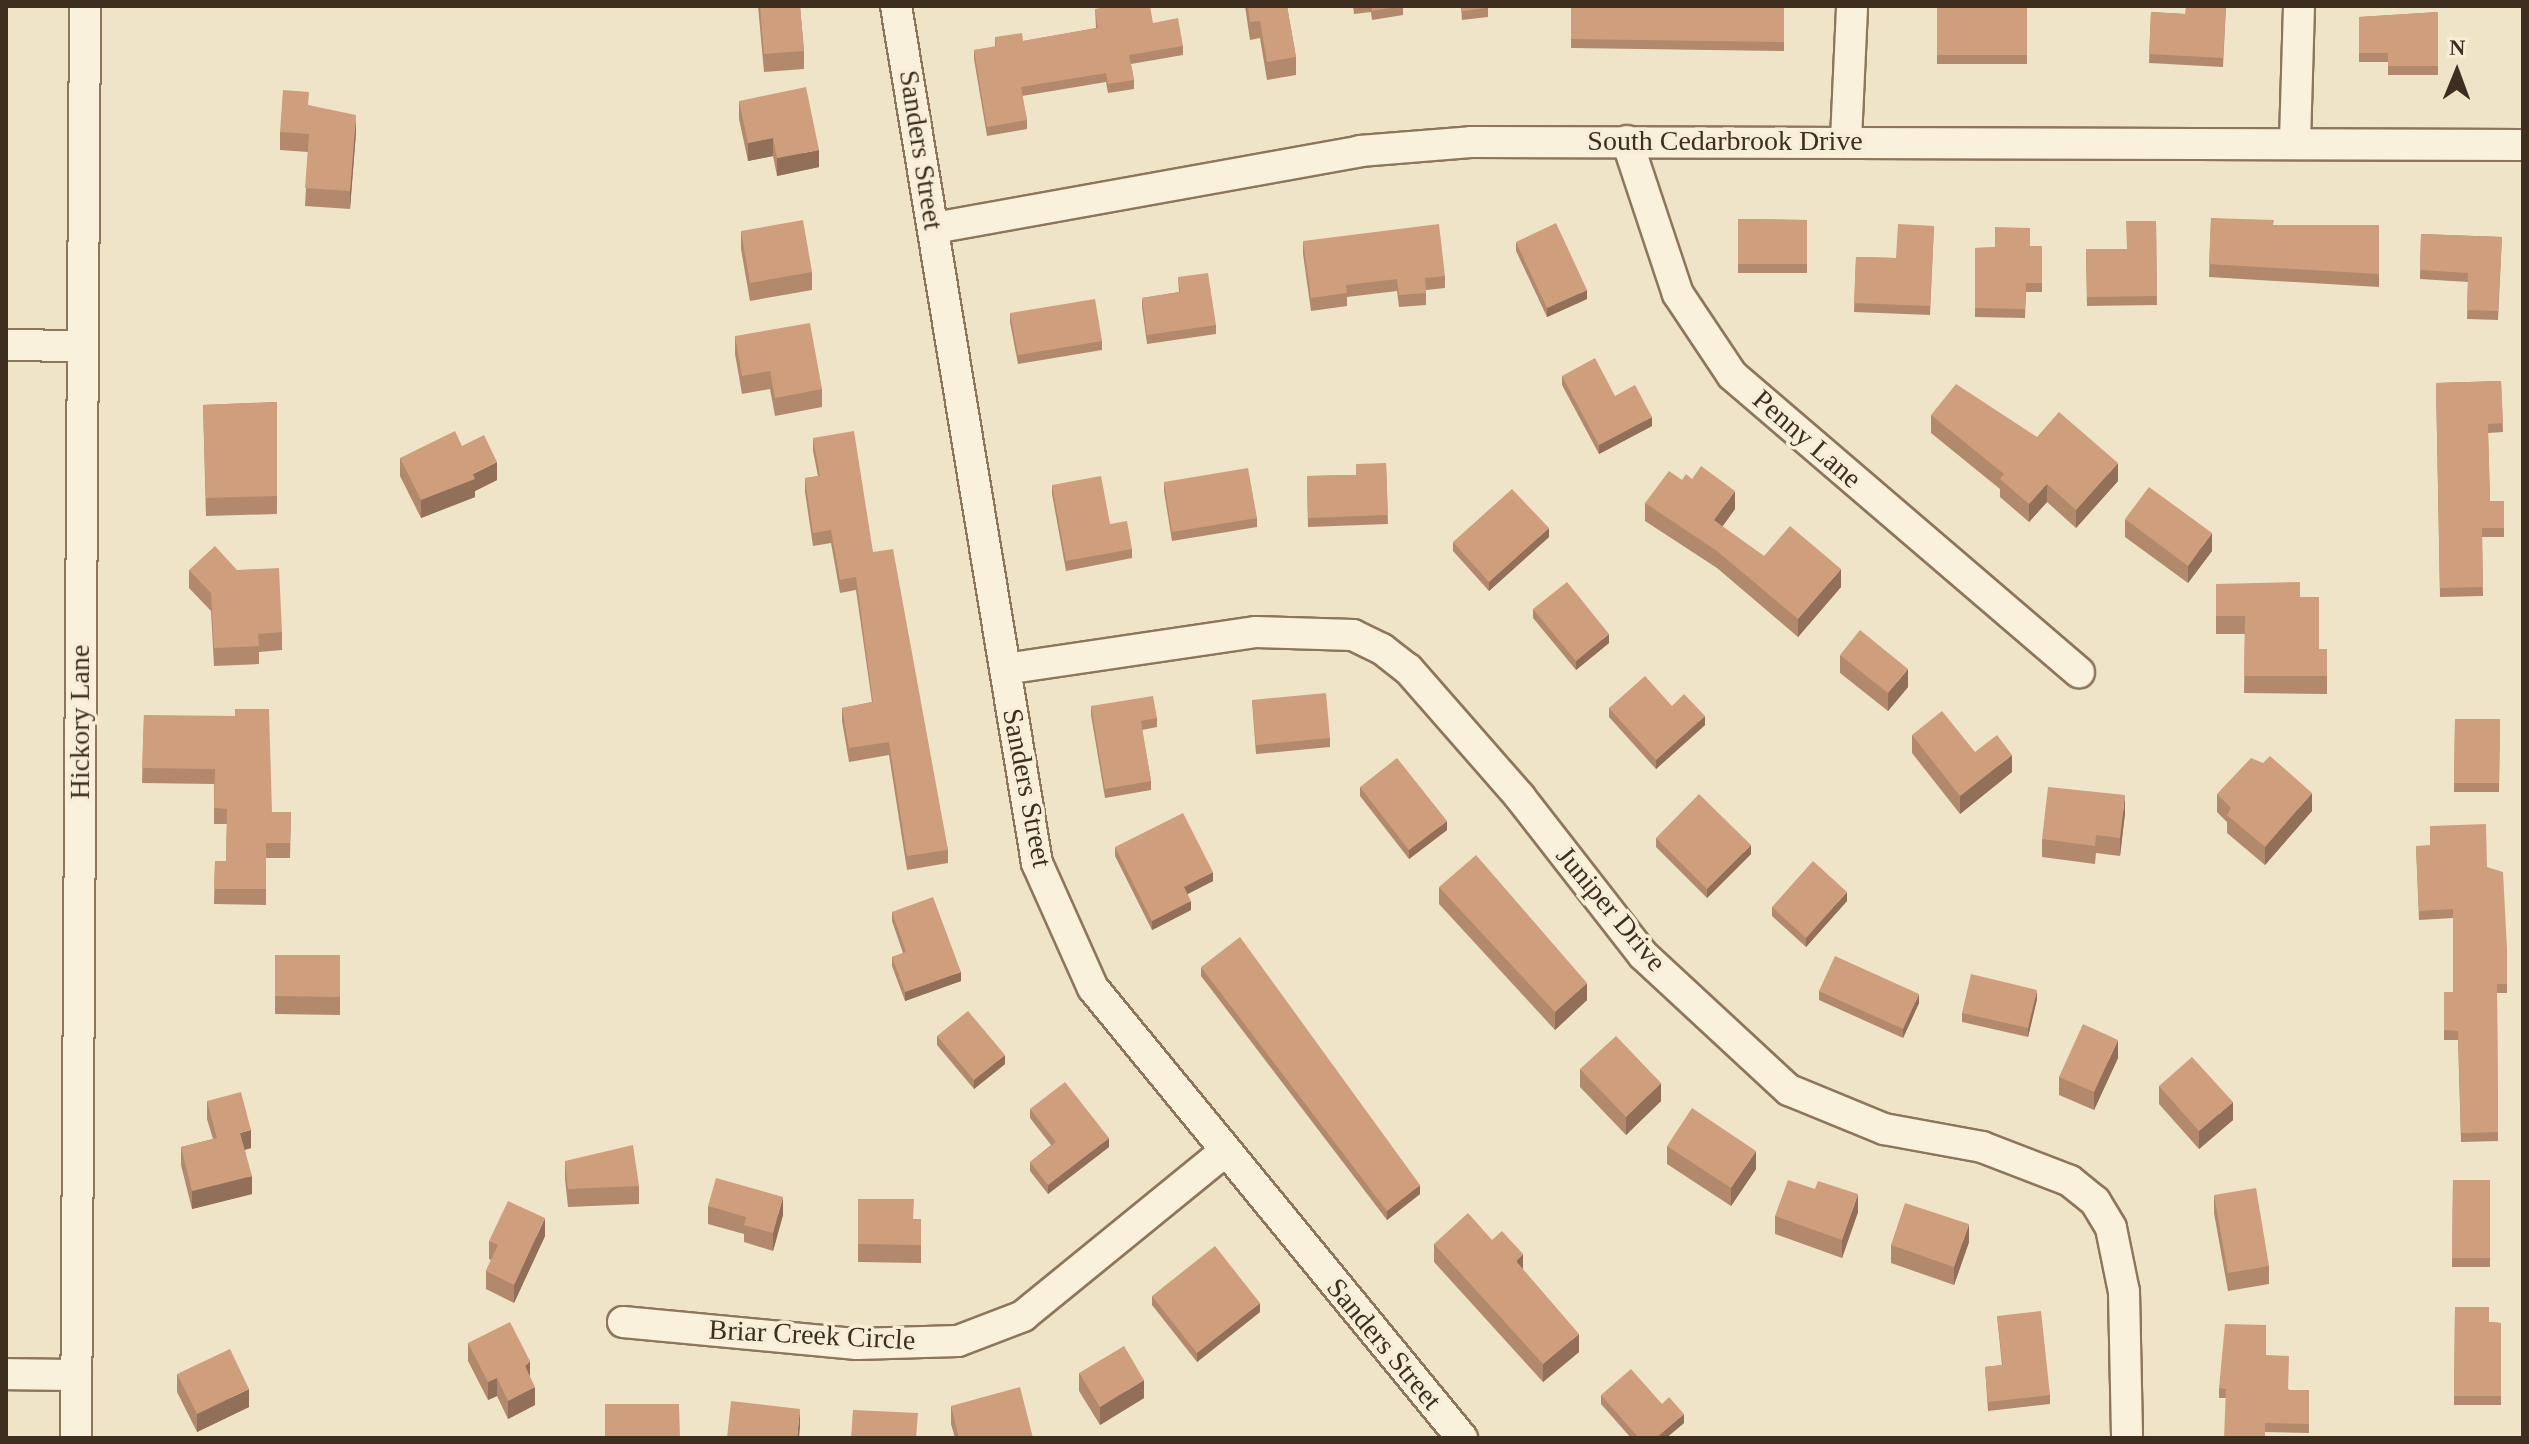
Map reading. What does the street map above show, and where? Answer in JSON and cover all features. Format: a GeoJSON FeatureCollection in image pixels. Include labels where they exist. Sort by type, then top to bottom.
{"type":"FeatureCollection","features":[{"type":"Feature","properties":{"kind":"street","name":"Hickory Lane"},"geometry":{"type":"LineString","coordinates":[[76,1438],[85,6]]}},
{"type":"Feature","properties":{"kind":"street","name":"Sanders Street"},"geometry":{"type":"LineString","coordinates":[[896,6],[1037,863],[1087,974],[1225,1151],[1462,1438]]}},
{"type":"Feature","properties":{"kind":"street"},"geometry":{"type":"LineString","coordinates":[[1846,140],[1852,6]]}},
{"type":"Feature","properties":{"kind":"street"},"geometry":{"type":"LineString","coordinates":[[2295,141],[2299,6]]}},
{"type":"Feature","properties":{"kind":"street","name":"Penny Lane"},"geometry":{"type":"LineString","coordinates":[[1627,141],[1678,294],[1732,375],[2079,672]]}},
{"type":"Feature","properties":{"kind":"street","name":"South Cedarbrook Drive"},"geometry":{"type":"LineString","coordinates":[[934,228],[1360,151],[1471,142],[2295,141],[2523,145]]}},
{"type":"Feature","properties":{"kind":"street"},"geometry":{"type":"LineString","coordinates":[[6,345],[81,346]]}},
{"type":"Feature","properties":{"kind":"street","name":"Juniper Drive"},"geometry":{"type":"LineString","coordinates":[[1005,669],[1256,632],[1353,635],[1382,649],[1408,669],[1520,797],[1643,955],[1789,1090],[1884,1129],[1982,1147],[2070,1181],[2095,1201],[2111,1228],[2124,1292],[2127,1438]]}},
{"type":"Feature","properties":{"kind":"street","name":"Briar Creek Circle"},"geometry":{"type":"LineString","coordinates":[[623,1322],[857,1344],[958,1341],[981,1335],[1023,1316],[1225,1151]]}},
{"type":"Feature","properties":{"kind":"street"},"geometry":{"type":"LineString","coordinates":[[6,1374],[76,1375]]}},
{"type":"Feature","properties":{"kind":"building"},"geometry":{"type":"Polygon","coordinates":[[[760,6],[800,6],[804,51],[764,54],[760,6]]]}},
{"type":"Feature","properties":{"kind":"building"},"geometry":{"type":"Polygon","coordinates":[[[1150,6],[1153,23],[1178,18],[1183,46],[1129,55],[1134,80],[1108,84],[1106,73],[1021,87],[1027,120],[987,127],[974,50],[996,46],[995,37],[1022,33],[1023,41],[1098,28],[1095,9],[1150,6]]]}},
{"type":"Feature","properties":{"kind":"building"},"geometry":{"type":"Polygon","coordinates":[[[1248,6],[1287,6],[1296,57],[1267,62],[1260,21],[1250,22],[1248,6]]]}},
{"type":"Feature","properties":{"kind":"building"},"geometry":{"type":"Polygon","coordinates":[[[1371,6],[1402,6],[1372,11],[1371,6]]]}},
{"type":"Feature","properties":{"kind":"building"},"geometry":{"type":"Polygon","coordinates":[[[1462,6],[1488,6],[1488,8],[1462,11],[1462,6]]]}},
{"type":"Feature","properties":{"kind":"building"},"geometry":{"type":"Polygon","coordinates":[[[1571,6],[1784,6],[1784,42],[1571,39],[1571,6]]]}},
{"type":"Feature","properties":{"kind":"building"},"geometry":{"type":"Polygon","coordinates":[[[1937,6],[2027,6],[2027,55],[1937,55],[1937,6]]]}},
{"type":"Feature","properties":{"kind":"building"},"geometry":{"type":"Polygon","coordinates":[[[2186,6],[2226,6],[2223,58],[2149,54],[2151,12],[2185,14],[2186,6]]]}},
{"type":"Feature","properties":{"kind":"building"},"geometry":{"type":"Polygon","coordinates":[[[2438,12],[2438,66],[2388,66],[2388,53],[2359,53],[2359,17],[2438,12]]]}},
{"type":"Feature","properties":{"kind":"building"},"geometry":{"type":"Polygon","coordinates":[[[806,87],[819,150],[777,158],[773,138],[748,143],[739,101],[806,87]]]}},
{"type":"Feature","properties":{"kind":"building"},"geometry":{"type":"Polygon","coordinates":[[[283,90],[309,92],[308,105],[356,115],[350,191],[305,188],[309,134],[280,132],[283,90]]]}},
{"type":"Feature","properties":{"kind":"building"},"geometry":{"type":"Polygon","coordinates":[[[2211,218],[2274,220],[2273,225],[2379,225],[2379,274],[2209,264],[2211,218]]]}},
{"type":"Feature","properties":{"kind":"building"},"geometry":{"type":"Polygon","coordinates":[[[1738,219],[1807,220],[1807,264],[1738,264],[1738,219]]]}},
{"type":"Feature","properties":{"kind":"building"},"geometry":{"type":"Polygon","coordinates":[[[803,220],[812,272],[750,283],[741,231],[803,220]]]}},
{"type":"Feature","properties":{"kind":"building"},"geometry":{"type":"Polygon","coordinates":[[[2126,221],[2156,221],[2157,296],[2087,297],[2086,249],[2127,249],[2126,221]]]}},
{"type":"Feature","properties":{"kind":"building"},"geometry":{"type":"Polygon","coordinates":[[[1556,223],[1587,290],[1547,308],[1516,242],[1556,223]]]}},
{"type":"Feature","properties":{"kind":"building"},"geometry":{"type":"Polygon","coordinates":[[[1439,224],[1445,276],[1425,278],[1426,293],[1399,295],[1397,279],[1346,285],[1347,293],[1311,298],[1303,241],[1439,224]]]}},
{"type":"Feature","properties":{"kind":"building"},"geometry":{"type":"Polygon","coordinates":[[[1898,224],[1934,226],[1930,306],[1854,303],[1856,257],[1896,258],[1898,224]]]}},
{"type":"Feature","properties":{"kind":"building"},"geometry":{"type":"Polygon","coordinates":[[[1995,227],[2030,228],[2030,246],[2042,246],[2042,283],[2026,283],[2025,309],[1975,308],[1975,248],[1995,247],[1995,227]]]}},
{"type":"Feature","properties":{"kind":"building"},"geometry":{"type":"Polygon","coordinates":[[[2421,234],[2502,237],[2498,311],[2467,310],[2468,273],[2420,270],[2421,234]]]}},
{"type":"Feature","properties":{"kind":"building"},"geometry":{"type":"Polygon","coordinates":[[[1208,273],[1216,325],[1147,335],[1142,298],[1180,292],[1178,277],[1208,273]]]}},
{"type":"Feature","properties":{"kind":"building"},"geometry":{"type":"Polygon","coordinates":[[[1095,299],[1102,341],[1018,355],[1010,313],[1095,299]]]}},
{"type":"Feature","properties":{"kind":"building"},"geometry":{"type":"Polygon","coordinates":[[[810,323],[822,389],[775,398],[770,371],[742,376],[735,336],[810,323]]]}},
{"type":"Feature","properties":{"kind":"building"},"geometry":{"type":"Polygon","coordinates":[[[1595,358],[1615,396],[1635,385],[1652,417],[1599,445],[1562,376],[1595,358]]]}},
{"type":"Feature","properties":{"kind":"building"},"geometry":{"type":"Polygon","coordinates":[[[2501,381],[2503,423],[2488,424],[2490,501],[2504,501],[2504,528],[2482,528],[2483,587],[2440,588],[2436,383],[2501,381]]]}},
{"type":"Feature","properties":{"kind":"building"},"geometry":{"type":"Polygon","coordinates":[[[1956,384],[2037,437],[2059,412],[2118,463],[2076,510],[2047,484],[2029,504],[2000,479],[2004,474],[1931,415],[1956,384]]]}},
{"type":"Feature","properties":{"kind":"building"},"geometry":{"type":"Polygon","coordinates":[[[277,402],[277,496],[206,498],[203,405],[277,402]]]}},
{"type":"Feature","properties":{"kind":"building"},"geometry":{"type":"Polygon","coordinates":[[[455,431],[462,446],[484,435],[497,462],[473,474],[475,479],[421,500],[400,458],[455,431]]]}},
{"type":"Feature","properties":{"kind":"building"},"geometry":{"type":"Polygon","coordinates":[[[854,431],[873,552],[893,549],[948,850],[907,856],[889,742],[849,748],[842,708],[873,702],[856,577],[840,580],[831,530],[813,533],[805,478],[820,476],[813,438],[854,431]]]}},
{"type":"Feature","properties":{"kind":"building"},"geometry":{"type":"Polygon","coordinates":[[[1386,463],[1388,515],[1308,518],[1307,476],[1356,475],[1356,464],[1386,463]]]}},
{"type":"Feature","properties":{"kind":"building"},"geometry":{"type":"Polygon","coordinates":[[[1701,466],[1735,491],[1714,520],[1764,556],[1790,526],[1841,569],[1798,619],[1717,551],[1645,503],[1669,471],[1682,480],[1686,474],[1692,479],[1701,466]]]}},
{"type":"Feature","properties":{"kind":"building"},"geometry":{"type":"Polygon","coordinates":[[[1248,468],[1257,518],[1172,532],[1164,482],[1248,468]]]}},
{"type":"Feature","properties":{"kind":"building"},"geometry":{"type":"Polygon","coordinates":[[[1101,476],[1110,524],[1127,521],[1132,549],[1066,561],[1052,485],[1101,476]]]}},
{"type":"Feature","properties":{"kind":"building"},"geometry":{"type":"Polygon","coordinates":[[[2149,487],[2212,533],[2188,566],[2125,519],[2149,487]]]}},
{"type":"Feature","properties":{"kind":"building"},"geometry":{"type":"Polygon","coordinates":[[[1512,489],[1549,528],[1489,582],[1453,542],[1512,489]]]}},
{"type":"Feature","properties":{"kind":"building"},"geometry":{"type":"Polygon","coordinates":[[[215,546],[237,570],[279,568],[282,632],[258,634],[259,646],[214,648],[211,593],[189,570],[215,546]]]}},
{"type":"Feature","properties":{"kind":"building"},"geometry":{"type":"Polygon","coordinates":[[[1567,582],[1609,634],[1576,661],[1533,609],[1567,582]]]}},
{"type":"Feature","properties":{"kind":"building"},"geometry":{"type":"Polygon","coordinates":[[[2300,582],[2300,597],[2319,597],[2319,649],[2327,649],[2327,676],[2244,676],[2245,616],[2216,616],[2216,584],[2300,582]]]}},
{"type":"Feature","properties":{"kind":"building"},"geometry":{"type":"Polygon","coordinates":[[[1860,630],[1908,669],[1888,693],[1840,655],[1860,630]]]}},
{"type":"Feature","properties":{"kind":"building"},"geometry":{"type":"Polygon","coordinates":[[[1645,676],[1672,706],[1684,694],[1705,716],[1656,760],[1609,708],[1645,676]]]}},
{"type":"Feature","properties":{"kind":"building"},"geometry":{"type":"Polygon","coordinates":[[[1326,693],[1330,738],[1256,745],[1252,700],[1326,693]]]}},
{"type":"Feature","properties":{"kind":"building"},"geometry":{"type":"Polygon","coordinates":[[[1153,696],[1157,718],[1141,721],[1151,781],[1105,789],[1091,706],[1153,696]]]}},
{"type":"Feature","properties":{"kind":"building"},"geometry":{"type":"Polygon","coordinates":[[[235,709],[269,709],[272,812],[291,812],[290,843],[266,843],[266,889],[214,889],[215,861],[226,861],[227,809],[214,808],[215,769],[142,768],[144,715],[235,716],[235,709]]]}},
{"type":"Feature","properties":{"kind":"building"},"geometry":{"type":"Polygon","coordinates":[[[1942,711],[1975,752],[1997,735],[2012,755],[1960,796],[1912,735],[1942,711]]]}},
{"type":"Feature","properties":{"kind":"building"},"geometry":{"type":"Polygon","coordinates":[[[2455,719],[2500,719],[2499,783],[2454,783],[2455,719]]]}},
{"type":"Feature","properties":{"kind":"building"},"geometry":{"type":"Polygon","coordinates":[[[2270,756],[2312,793],[2265,847],[2227,815],[2231,808],[2217,794],[2251,758],[2263,763],[2270,756]]]}},
{"type":"Feature","properties":{"kind":"building"},"geometry":{"type":"Polygon","coordinates":[[[1397,758],[1447,821],[1409,850],[1360,787],[1397,758]]]}},
{"type":"Feature","properties":{"kind":"building"},"geometry":{"type":"Polygon","coordinates":[[[2048,787],[2125,795],[2120,838],[2096,835],[2095,846],[2042,839],[2048,787]]]}},
{"type":"Feature","properties":{"kind":"building"},"geometry":{"type":"Polygon","coordinates":[[[1699,794],[1751,845],[1707,889],[1656,838],[1699,794]]]}},
{"type":"Feature","properties":{"kind":"building"},"geometry":{"type":"Polygon","coordinates":[[[1183,813],[1213,872],[1184,887],[1191,901],[1152,921],[1115,847],[1183,813]]]}},
{"type":"Feature","properties":{"kind":"building"},"geometry":{"type":"Polygon","coordinates":[[[2486,824],[2487,867],[2503,872],[2507,949],[2507,984],[2497,984],[2498,1132],[2461,1133],[2458,1031],[2444,1030],[2444,992],[2453,992],[2453,909],[2419,911],[2416,846],[2430,845],[2430,826],[2486,824]]]}},
{"type":"Feature","properties":{"kind":"building"},"geometry":{"type":"Polygon","coordinates":[[[1476,855],[1587,983],[1555,1012],[1439,887],[1476,855]]]}},
{"type":"Feature","properties":{"kind":"building"},"geometry":{"type":"Polygon","coordinates":[[[1813,861],[1847,892],[1806,938],[1772,907],[1813,861]]]}},
{"type":"Feature","properties":{"kind":"building"},"geometry":{"type":"Polygon","coordinates":[[[933,897],[961,972],[905,992],[892,957],[906,952],[892,912],[933,897]]]}},
{"type":"Feature","properties":{"kind":"building"},"geometry":{"type":"Polygon","coordinates":[[[1240,937],[1420,1185],[1387,1211],[1201,967],[1240,937]]]}},
{"type":"Feature","properties":{"kind":"building"},"geometry":{"type":"Polygon","coordinates":[[[275,955],[340,955],[340,997],[275,996],[275,955]]]}},
{"type":"Feature","properties":{"kind":"building"},"geometry":{"type":"Polygon","coordinates":[[[1835,956],[1919,994],[1903,1029],[1819,991],[1835,956]]]}},
{"type":"Feature","properties":{"kind":"building"},"geometry":{"type":"Polygon","coordinates":[[[1971,974],[2037,990],[2028,1028],[1962,1013],[1971,974]]]}},
{"type":"Feature","properties":{"kind":"building"},"geometry":{"type":"Polygon","coordinates":[[[968,1011],[1005,1055],[974,1080],[937,1036],[968,1011]]]}},
{"type":"Feature","properties":{"kind":"building"},"geometry":{"type":"Polygon","coordinates":[[[2083,1024],[2118,1040],[2094,1092],[2059,1077],[2083,1024]]]}},
{"type":"Feature","properties":{"kind":"building"},"geometry":{"type":"Polygon","coordinates":[[[1616,1036],[1661,1083],[1626,1117],[1580,1069],[1616,1036]]]}},
{"type":"Feature","properties":{"kind":"building"},"geometry":{"type":"Polygon","coordinates":[[[2192,1057],[2233,1102],[2199,1131],[2159,1086],[2192,1057]]]}},
{"type":"Feature","properties":{"kind":"building"},"geometry":{"type":"Polygon","coordinates":[[[1065,1082],[1109,1138],[1048,1185],[1030,1162],[1056,1142],[1030,1109],[1065,1082]]]}},
{"type":"Feature","properties":{"kind":"building"},"geometry":{"type":"Polygon","coordinates":[[[241,1092],[251,1130],[240,1133],[252,1176],[192,1191],[181,1147],[217,1138],[207,1101],[241,1092]]]}},
{"type":"Feature","properties":{"kind":"building"},"geometry":{"type":"Polygon","coordinates":[[[1692,1108],[1756,1151],[1731,1188],[1667,1146],[1692,1108]]]}},
{"type":"Feature","properties":{"kind":"building"},"geometry":{"type":"Polygon","coordinates":[[[633,1145],[639,1186],[568,1189],[565,1161],[633,1145]]]}},
{"type":"Feature","properties":{"kind":"building"},"geometry":{"type":"Polygon","coordinates":[[[716,1178],[783,1197],[773,1233],[744,1225],[746,1217],[708,1206],[716,1178]]]}},
{"type":"Feature","properties":{"kind":"building"},"geometry":{"type":"Polygon","coordinates":[[[1788,1180],[1815,1189],[1818,1181],[1858,1194],[1842,1240],[1775,1216],[1788,1180]]]}},
{"type":"Feature","properties":{"kind":"building"},"geometry":{"type":"Polygon","coordinates":[[[2453,1180],[2490,1180],[2490,1258],[2452,1258],[2453,1180]]]}},
{"type":"Feature","properties":{"kind":"building"},"geometry":{"type":"Polygon","coordinates":[[[2256,1188],[2269,1266],[2228,1273],[2214,1195],[2256,1188]]]}},
{"type":"Feature","properties":{"kind":"building"},"geometry":{"type":"Polygon","coordinates":[[[858,1199],[914,1199],[913,1219],[921,1219],[921,1245],[858,1244],[858,1199]]]}},
{"type":"Feature","properties":{"kind":"building"},"geometry":{"type":"Polygon","coordinates":[[[508,1201],[545,1218],[514,1285],[486,1271],[498,1245],[489,1241],[508,1201]]]}},
{"type":"Feature","properties":{"kind":"building"},"geometry":{"type":"Polygon","coordinates":[[[1905,1203],[1969,1224],[1954,1267],[1891,1245],[1905,1203]]]}},
{"type":"Feature","properties":{"kind":"building"},"geometry":{"type":"Polygon","coordinates":[[[1468,1213],[1492,1240],[1502,1231],[1523,1254],[1516,1261],[1579,1334],[1543,1364],[1434,1244],[1468,1213]]]}},
{"type":"Feature","properties":{"kind":"building"},"geometry":{"type":"Polygon","coordinates":[[[1215,1246],[1260,1303],[1197,1353],[1152,1296],[1215,1246]]]}},
{"type":"Feature","properties":{"kind":"building"},"geometry":{"type":"Polygon","coordinates":[[[2455,1307],[2489,1307],[2489,1322],[2501,1323],[2501,1396],[2454,1396],[2455,1307]]]}},
{"type":"Feature","properties":{"kind":"building"},"geometry":{"type":"Polygon","coordinates":[[[2041,1311],[2050,1395],[1988,1402],[1985,1367],[2003,1365],[1997,1316],[2041,1311]]]}},
{"type":"Feature","properties":{"kind":"building"},"geometry":{"type":"Polygon","coordinates":[[[510,1322],[530,1361],[525,1366],[535,1387],[508,1401],[497,1378],[488,1382],[468,1343],[510,1322]]]}},
{"type":"Feature","properties":{"kind":"building"},"geometry":{"type":"Polygon","coordinates":[[[2225,1324],[2266,1325],[2266,1355],[2289,1356],[2288,1390],[2309,1390],[2309,1424],[2265,1423],[2265,1438],[2224,1438],[2226,1389],[2219,1388],[2225,1324]]]}},
{"type":"Feature","properties":{"kind":"building"},"geometry":{"type":"Polygon","coordinates":[[[1124,1346],[1144,1380],[1100,1407],[1079,1373],[1124,1346]]]}},
{"type":"Feature","properties":{"kind":"building"},"geometry":{"type":"Polygon","coordinates":[[[230,1349],[249,1389],[197,1414],[177,1374],[230,1349]]]}},
{"type":"Feature","properties":{"kind":"building"},"geometry":{"type":"Polygon","coordinates":[[[1631,1369],[1662,1404],[1669,1397],[1684,1414],[1656,1438],[1639,1438],[1601,1395],[1631,1369]]]}},
{"type":"Feature","properties":{"kind":"building"},"geometry":{"type":"Polygon","coordinates":[[[1020,1387],[1033,1438],[959,1438],[951,1406],[1020,1387]]]}},
{"type":"Feature","properties":{"kind":"building"},"geometry":{"type":"Polygon","coordinates":[[[731,1401],[800,1409],[797,1438],[727,1438],[731,1401]]]}},
{"type":"Feature","properties":{"kind":"building"},"geometry":{"type":"Polygon","coordinates":[[[605,1404],[679,1404],[680,1438],[605,1438],[605,1404]]]}},
{"type":"Feature","properties":{"kind":"building"},"geometry":{"type":"Polygon","coordinates":[[[853,1410],[918,1413],[916,1438],[851,1438],[853,1410]]]}},
{"type":"Feature","properties":{"kind":"building"},"geometry":{"type":"Polygon","coordinates":[[[2495,1436],[2495,1438],[2455,1438],[2495,1436]]]}}]}
